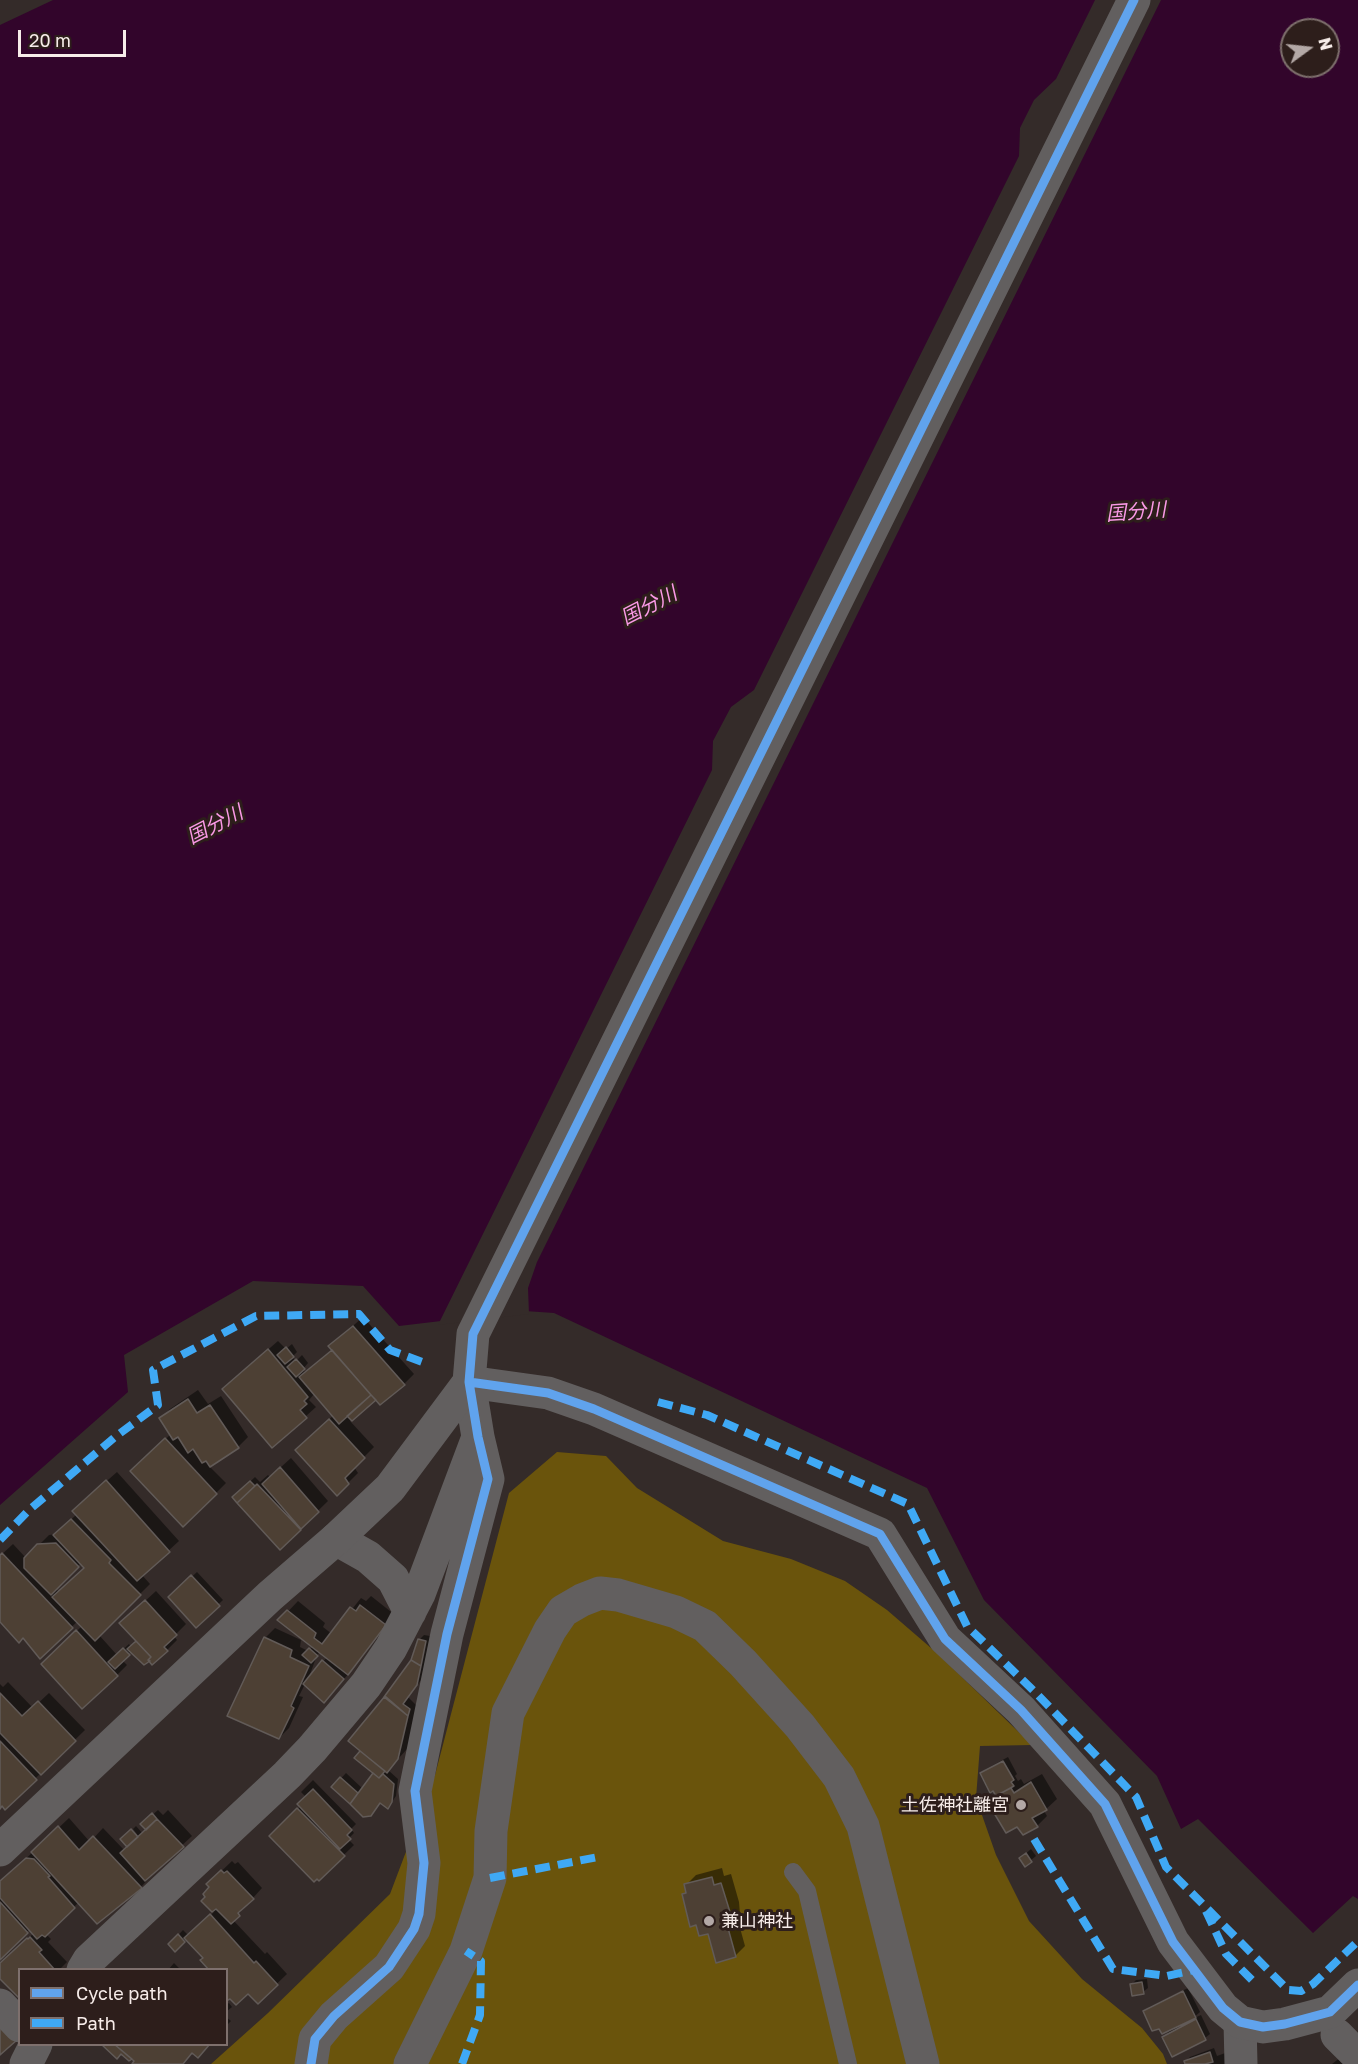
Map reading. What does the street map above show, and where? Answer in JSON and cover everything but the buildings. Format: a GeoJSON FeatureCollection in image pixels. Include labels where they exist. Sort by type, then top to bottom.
{"type":"FeatureCollection","features":[{"type":"Feature","properties":{"kind":"street"},"geometry":{"type":"LineString","coordinates":[[311,2064],[315,2039],[334,2016],[389,1967],[414,1929],[419,1914],[424,1863],[415,1791],[447,1634],[488,1479],[469,1382],[473,1334],[1134,0]]}},
{"type":"Feature","properties":{"kind":"street"},"geometry":{"type":"LineString","coordinates":[[0,1850],[270,1596],[390,1488],[469,1382]]}},
{"type":"Feature","properties":{"kind":"street"},"geometry":{"type":"LineString","coordinates":[[469,1382],[548,1393],[594,1409],[880,1534],[945,1640],[1020,1710],[1105,1804],[1173,1942],[1223,2008],[1240,2022],[1263,2027],[1285,2024],[1330,2012],[1358,1985]]}},
{"type":"Feature","properties":{"kind":"street"},"geometry":{"type":"LineString","coordinates":[[84,1968],[89,1960],[312,1749],[366,1685],[392,1648],[419,1594],[478,1437]]}},
{"type":"Feature","properties":{"kind":"street"},"geometry":{"type":"LineString","coordinates":[[336,1539],[368,1557],[393,1579],[410,1612]]}},
{"type":"Feature","properties":{"kind":"street"},"geometry":{"type":"LineString","coordinates":[[410,2064],[466,1951],[490,1878],[490,1832],[508,1713],[550,1630],[563,1611],[600,1593],[618,1595],[676,1612],[705,1626],[743,1663],[800,1726],[839,1777],[863,1826],[923,2064]]}},
{"type":"Feature","properties":{"kind":"street"},"geometry":{"type":"LineString","coordinates":[[0,2005],[18,2024]]}},
{"type":"Feature","properties":{"kind":"street"},"geometry":{"type":"LineString","coordinates":[[1240,2022],[1241,2064]]}},
{"type":"Feature","properties":{"kind":"street"},"geometry":{"type":"LineString","coordinates":[[27,2064],[35,2046]]}},
{"type":"Feature","properties":{"kind":"lane"},"geometry":{"type":"LineString","coordinates":[[793,1872],[807,1891],[849,2064]]}},
{"type":"Feature","properties":{"kind":"shaded area"},"geometry":{"type":"Polygon","coordinates":[[[557,1452],[606,1456],[637,1488],[723,1541],[791,1559],[845,1581],[887,1610],[938,1654],[1032,1745],[980,1746],[976,1798],[996,1855],[1029,1921],[1082,1979],[1142,2028],[1163,2054],[1167,2064],[211,2064],[268,2013],[390,1894],[435,1775],[509,1493],[557,1452]]]}},
{"type":"Feature","properties":{"kind":"water","name":"国分川"},"geometry":{"type":"Polygon","coordinates":[[[53,0],[1358,0],[1358,1899],[1353,1896],[1313,1933],[1198,1819],[1181,1829],[1157,1776],[984,1600],[927,1488],[554,1313],[525,1311],[399,1326],[363,1286],[253,1281],[124,1355],[128,1392],[0,1505],[0,25],[53,0]]]}},
{"type":"Feature","properties":{"kind":"pier"},"geometry":{"type":"Polygon","coordinates":[[[1095,0],[1161,0],[537,1262],[528,1288],[529,1314],[438,1325],[712,770],[713,741],[731,707],[754,690],[1019,156],[1020,128],[1034,100],[1056,79],[1095,0]]]}},
{"type":"Feature","properties":{"kind":"marked path"},"geometry":{"type":"LineString","coordinates":[[0,1540],[28,1511],[115,1437],[158,1405],[153,1370],[256,1316],[359,1314],[390,1350],[428,1364]]}},
{"type":"Feature","properties":{"kind":"marked path"},"geometry":{"type":"LineString","coordinates":[[658,1402],[707,1415],[908,1504],[967,1626],[1035,1692],[1136,1797],[1166,1867],[1288,1990],[1301,1991],[1313,1984],[1358,1941]]}},
{"type":"Feature","properties":{"kind":"marked path"},"geometry":{"type":"LineString","coordinates":[[1034,1839],[1113,1969],[1167,1976],[1194,1970]]}},
{"type":"Feature","properties":{"kind":"marked path"},"geometry":{"type":"LineString","coordinates":[[490,1878],[598,1857]]}},
{"type":"Feature","properties":{"kind":"marked path"},"geometry":{"type":"LineString","coordinates":[[1206,1911],[1226,1954],[1252,1980]]}},
{"type":"Feature","properties":{"kind":"marked path"},"geometry":{"type":"LineString","coordinates":[[462,2064],[480,2015],[481,1961],[466,1951]]}},
{"type":"Feature","properties":{"kind":"cycle path"},"geometry":{"type":"LineString","coordinates":[[311,2064],[315,2039],[334,2016],[389,1967],[414,1929],[419,1914],[424,1863],[415,1791],[447,1634],[488,1479],[469,1382],[473,1334],[1134,0]]}},
{"type":"Feature","properties":{"kind":"cycle path"},"geometry":{"type":"LineString","coordinates":[[469,1382],[548,1393],[594,1409],[880,1534],[945,1639],[1021,1710],[1105,1804],[1173,1942],[1223,2008],[1240,2022],[1263,2027],[1285,2024],[1330,2012],[1358,1985]]}},
{"type":"Feature","properties":{"kind":"place","name":"土佐神社離宮"},"geometry":{"type":"Point","coordinates":[1021,1805]}},
{"type":"Feature","properties":{"kind":"place","name":"兼山神社"},"geometry":{"type":"Point","coordinates":[709,1921]}}]}
